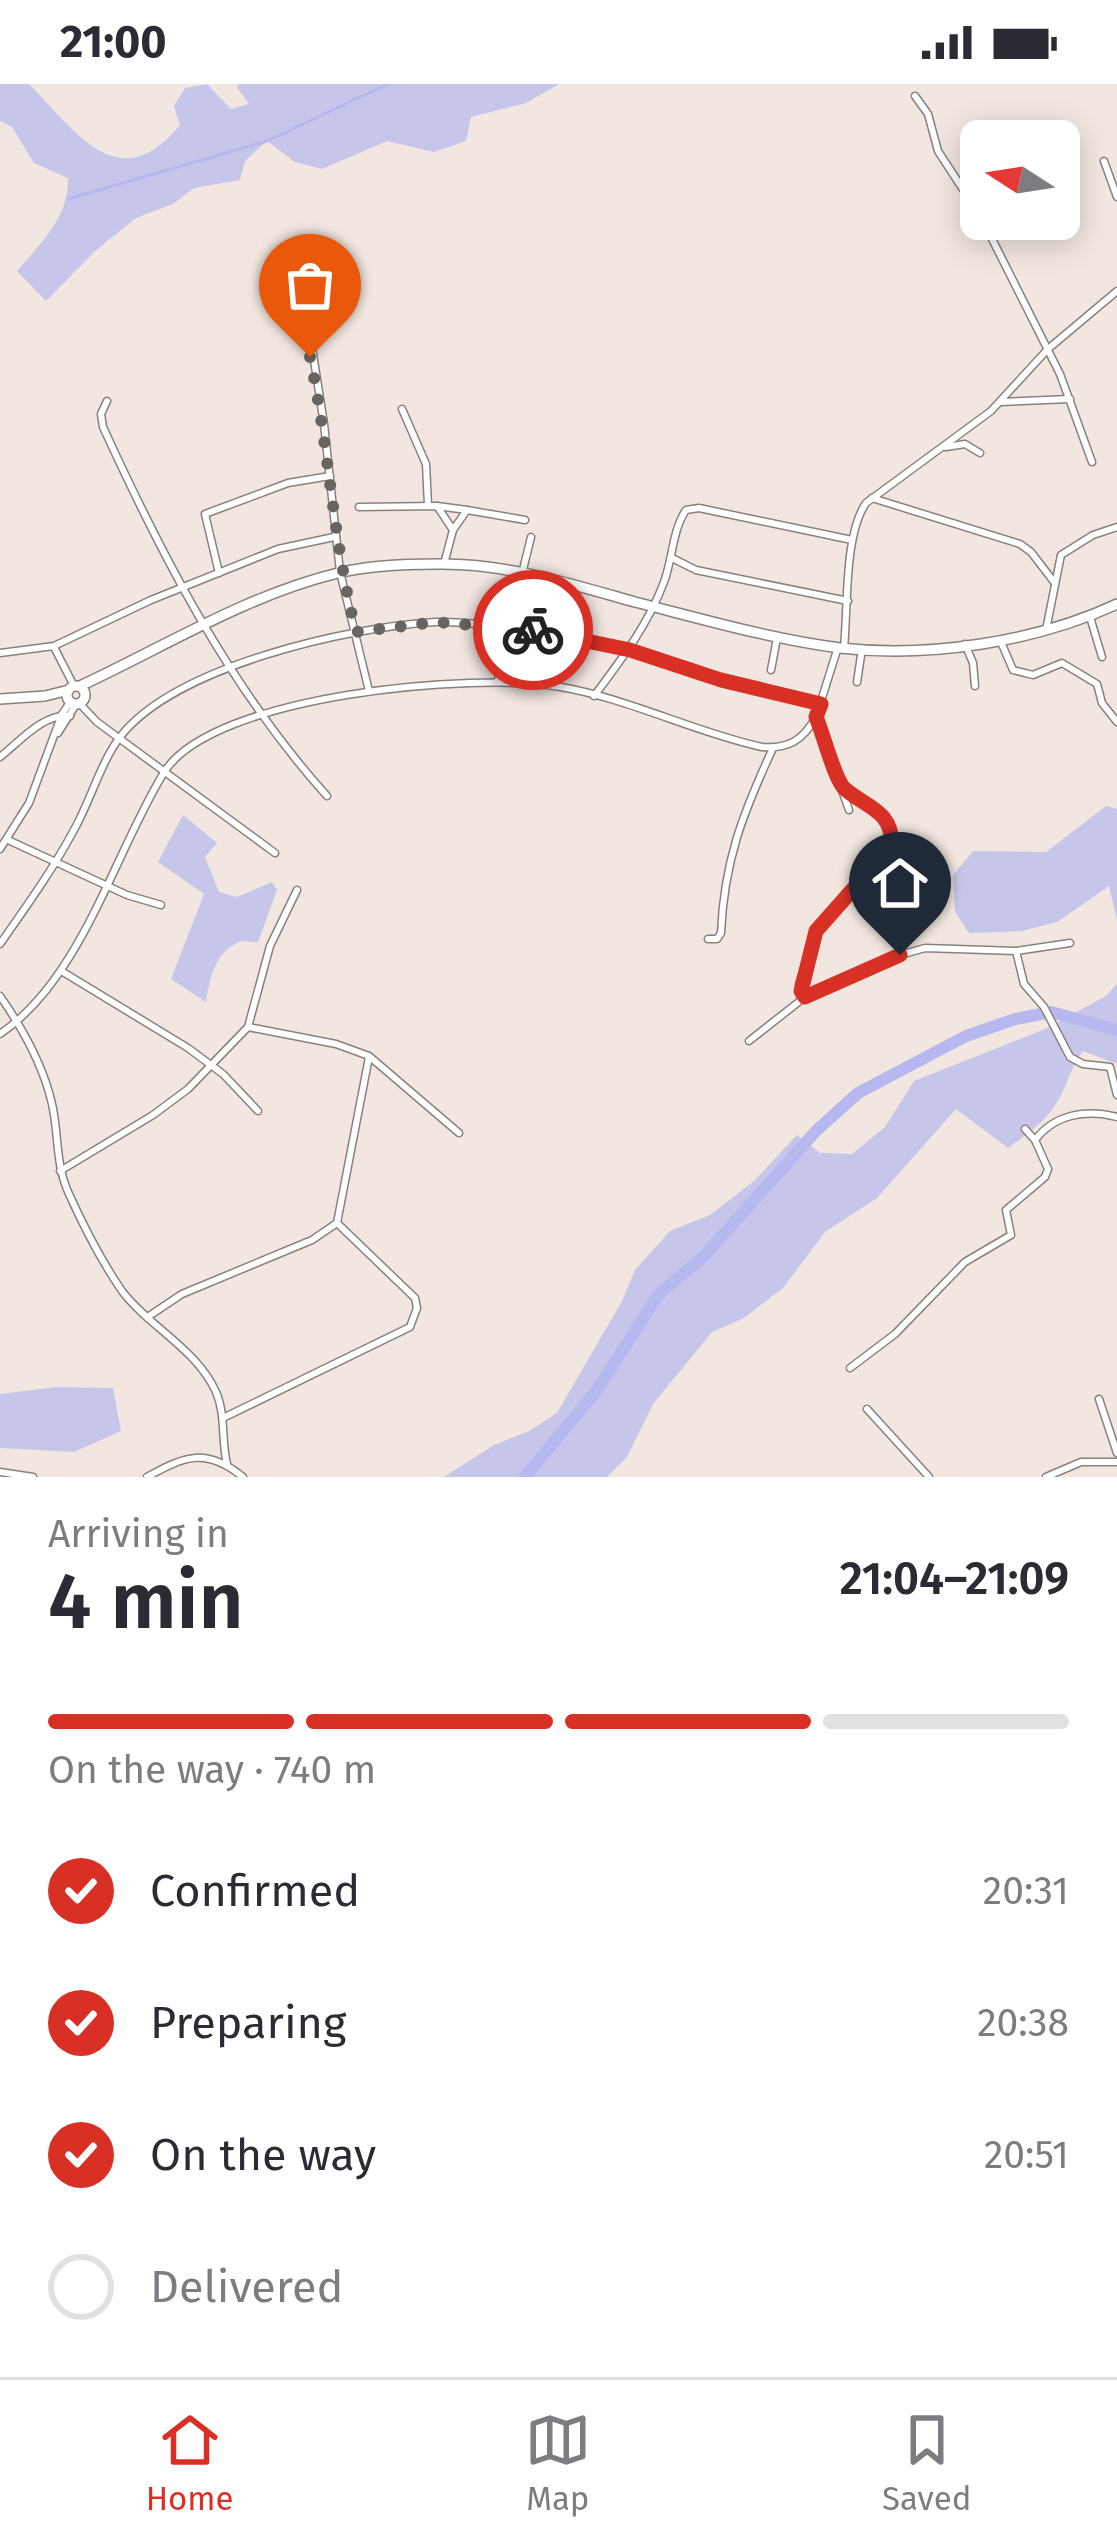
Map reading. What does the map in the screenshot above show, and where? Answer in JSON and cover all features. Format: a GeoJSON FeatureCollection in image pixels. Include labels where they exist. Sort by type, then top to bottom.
{"type":"FeatureCollection","features":[{"type":"Feature","properties":{"kind":"main road"},"geometry":{"type":"LineString","coordinates":[[0,699],[75,695],[204,626],[340,572],[444,564],[520,572],[777,635],[862,649],[999,639],[1090,617],[1117,604]]}},
{"type":"Feature","properties":{"kind":"street"},"geometry":{"type":"LineString","coordinates":[[915,96],[928,114],[938,151],[960,184]]}},
{"type":"Feature","properties":{"kind":"street"},"geometry":{"type":"LineString","coordinates":[[1104,161],[1117,197]]}},
{"type":"Feature","properties":{"kind":"street"},"geometry":{"type":"LineString","coordinates":[[993,240],[1048,349],[1092,463]]}},
{"type":"Feature","properties":{"kind":"street"},"geometry":{"type":"LineString","coordinates":[[303,290],[340,572],[369,691]]}},
{"type":"Feature","properties":{"kind":"street"},"geometry":{"type":"LineString","coordinates":[[0,1034],[63,972],[165,770],[217,733],[259,715],[369,691],[498,680],[556,686],[773,748],[800,739],[816,717],[841,648],[858,517],[871,498],[1000,402],[1048,349],[1117,291]]}},
{"type":"Feature","properties":{"kind":"street"},"geometry":{"type":"LineString","coordinates":[[1000,402],[1070,399]]}},
{"type":"Feature","properties":{"kind":"street"},"geometry":{"type":"LineString","coordinates":[[106,401],[100,414],[103,427],[151,530],[204,626],[259,715],[327,796]]}},
{"type":"Feature","properties":{"kind":"street"},"geometry":{"type":"LineString","coordinates":[[402,410],[426,464],[433,506],[453,530]]}},
{"type":"Feature","properties":{"kind":"street"},"geometry":{"type":"LineString","coordinates":[[942,447],[965,443],[980,453]]}},
{"type":"Feature","properties":{"kind":"street"},"geometry":{"type":"LineString","coordinates":[[219,573],[205,514],[288,483],[330,476]]}},
{"type":"Feature","properties":{"kind":"street"},"geometry":{"type":"LineString","coordinates":[[871,498],[1005,538],[1031,552],[1054,582]]}},
{"type":"Feature","properties":{"kind":"street"},"geometry":{"type":"LineString","coordinates":[[359,507],[433,506],[525,520]]}},
{"type":"Feature","properties":{"kind":"street"},"geometry":{"type":"LineString","coordinates":[[444,564],[453,530],[467,510]]}},
{"type":"Feature","properties":{"kind":"street"},"geometry":{"type":"LineString","coordinates":[[593,696],[630,650],[653,606],[672,559],[676,524],[686,510],[854,540]]}},
{"type":"Feature","properties":{"kind":"street"},"geometry":{"type":"LineString","coordinates":[[1046,630],[1064,553],[1117,527]]}},
{"type":"Feature","properties":{"kind":"street"},"geometry":{"type":"LineString","coordinates":[[0,653],[54,646],[302,540],[335,537]]}},
{"type":"Feature","properties":{"kind":"street"},"geometry":{"type":"LineString","coordinates":[[498,680],[531,537]]}},
{"type":"Feature","properties":{"kind":"street"},"geometry":{"type":"LineString","coordinates":[[672,559],[695,570],[848,601]]}},
{"type":"Feature","properties":{"kind":"street"},"geometry":{"type":"LineString","coordinates":[[1090,617],[1102,657]]}},
{"type":"Feature","properties":{"kind":"street"},"geometry":{"type":"LineString","coordinates":[[0,944],[54,862],[121,736],[176,694],[289,647],[436,622],[509,627],[630,650],[704,675],[821,704]]}},
{"type":"Feature","properties":{"kind":"street"},"geometry":{"type":"LineString","coordinates":[[771,670],[777,635]]}},
{"type":"Feature","properties":{"kind":"street"},"geometry":{"type":"LineString","coordinates":[[999,639],[1013,670],[1033,675],[1061,664],[1093,681],[1102,704],[1117,722]]}},
{"type":"Feature","properties":{"kind":"street"},"geometry":{"type":"LineString","coordinates":[[965,644],[975,686]]}},
{"type":"Feature","properties":{"kind":"street"},"geometry":{"type":"LineString","coordinates":[[54,646],[75,695],[97,722],[275,853]]}},
{"type":"Feature","properties":{"kind":"street"},"geometry":{"type":"LineString","coordinates":[[857,682],[862,649]]}},
{"type":"Feature","properties":{"kind":"street"},"geometry":{"type":"LineString","coordinates":[[0,849],[29,802],[75,695]]}},
{"type":"Feature","properties":{"kind":"street"},"geometry":{"type":"LineString","coordinates":[[0,758],[49,719],[66,715]]}},
{"type":"Feature","properties":{"kind":"street"},"geometry":{"type":"LineString","coordinates":[[816,717],[849,810]]}},
{"type":"Feature","properties":{"kind":"street"},"geometry":{"type":"LineString","coordinates":[[708,939],[721,934],[731,848],[773,748]]}},
{"type":"Feature","properties":{"kind":"street"},"geometry":{"type":"LineString","coordinates":[[805,997],[800,984],[816,931],[892,845],[888,822],[879,809],[842,787]]}},
{"type":"Feature","properties":{"kind":"street"},"geometry":{"type":"LineString","coordinates":[[8,840],[161,905]]}},
{"type":"Feature","properties":{"kind":"street"},"geometry":{"type":"LineString","coordinates":[[60,1171],[153,1115],[248,1027],[270,946],[297,890]]}},
{"type":"Feature","properties":{"kind":"street"},"geometry":{"type":"LineString","coordinates":[[749,1041],[805,997],[900,955],[925,948],[1016,951],[1070,943]]}},
{"type":"Feature","properties":{"kind":"street"},"geometry":{"type":"LineString","coordinates":[[1016,951],[1024,984],[1048,1012],[1070,1057],[1083,1064],[1110,1067],[1117,1095]]}},
{"type":"Feature","properties":{"kind":"street"},"geometry":{"type":"LineString","coordinates":[[63,972],[212,1065],[258,1111]]}},
{"type":"Feature","properties":{"kind":"street"},"geometry":{"type":"LineString","coordinates":[[0,996],[31,1044],[50,1096],[60,1171],[123,1292],[188,1354],[215,1389],[227,1464]]}},
{"type":"Feature","properties":{"kind":"street"},"geometry":{"type":"LineString","coordinates":[[248,1027],[336,1044],[369,1056],[459,1133]]}},
{"type":"Feature","properties":{"kind":"street"},"geometry":{"type":"LineString","coordinates":[[149,1316],[182,1294],[312,1240],[337,1222],[369,1056]]}},
{"type":"Feature","properties":{"kind":"street"},"geometry":{"type":"LineString","coordinates":[[1035,1140],[1054,1120],[1089,1114],[1117,1118]]}},
{"type":"Feature","properties":{"kind":"street"},"geometry":{"type":"LineString","coordinates":[[850,1368],[895,1334],[904,1319],[965,1262],[1011,1235],[1006,1210],[1048,1169],[1025,1129]]}},
{"type":"Feature","properties":{"kind":"street"},"geometry":{"type":"LineString","coordinates":[[223,1418],[410,1327],[417,1308],[415,1298],[337,1222]]}},
{"type":"Feature","properties":{"kind":"street"},"geometry":{"type":"LineString","coordinates":[[1099,1400],[1117,1453]]}},
{"type":"Feature","properties":{"kind":"street"},"geometry":{"type":"LineString","coordinates":[[867,1409],[929,1477]]}},
{"type":"Feature","properties":{"kind":"street"},"geometry":{"type":"LineString","coordinates":[[147,1477],[188,1457],[227,1464],[243,1477]]}},
{"type":"Feature","properties":{"kind":"street"},"geometry":{"type":"LineString","coordinates":[[1046,1477],[1081,1462],[1117,1462]]}},
{"type":"Feature","properties":{"kind":"street"},"geometry":{"type":"LineString","coordinates":[[0,1472],[33,1477]]}},
{"type":"Feature","properties":{"kind":"shaded area"},"geometry":{"type":"Polygon","coordinates":[[[0,84],[29,84],[100,151],[137,157],[158,146],[180,125],[174,106],[185,88],[207,84],[231,109],[249,104],[239,84],[559,84],[526,103],[471,117],[466,141],[434,152],[387,141],[322,169],[295,162],[267,141],[245,161],[240,180],[194,188],[173,204],[136,218],[46,301],[17,271],[59,217],[68,178],[34,163],[12,127],[0,121],[0,84]]]}},
{"type":"Feature","properties":{"kind":"shaded area"},"geometry":{"type":"Polygon","coordinates":[[[1106,806],[1117,809],[1117,920],[1109,886],[1057,922],[1022,931],[969,933],[955,912],[953,875],[973,851],[1046,852],[1106,806]]]}},
{"type":"Feature","properties":{"kind":"shaded area"},"geometry":{"type":"Polygon","coordinates":[[[183,815],[217,843],[205,857],[219,892],[237,897],[272,882],[277,890],[258,942],[241,941],[220,958],[206,1002],[171,979],[204,894],[158,862],[183,815]]]}},
{"type":"Feature","properties":{"kind":"shaded area"},"geometry":{"type":"Polygon","coordinates":[[[1117,984],[1117,1064],[1083,1051],[1052,1109],[1008,1148],[956,1109],[877,1198],[825,1232],[783,1288],[744,1318],[712,1332],[653,1404],[627,1457],[607,1477],[444,1477],[557,1413],[635,1270],[670,1231],[710,1215],[754,1181],[797,1135],[820,1153],[852,1154],[885,1127],[914,1081],[1045,1029],[1106,996],[1117,984]]]}},
{"type":"Feature","properties":{"kind":"shaded area"},"geometry":{"type":"Polygon","coordinates":[[[57,1387],[113,1388],[121,1431],[74,1452],[0,1448],[0,1394],[57,1387]]]}},
{"type":"Feature","properties":{"kind":"waterway"},"geometry":{"type":"LineString","coordinates":[[68,199],[267,141],[388,84]]}},
{"type":"Feature","properties":{"kind":"waterway"},"geometry":{"type":"LineString","coordinates":[[525,1477],[597,1390],[658,1295],[704,1256],[816,1131],[858,1093],[966,1036],[1015,1019],[1051,1012],[1117,1030]]}},
{"type":"Feature","properties":{"kind":"way so far"},"geometry":{"type":"LineString","coordinates":[[310,357],[324,424],[340,572],[356,632],[436,622],[533,630]]}},
{"type":"Feature","properties":{"kind":"route"},"geometry":{"type":"LineString","coordinates":[[533,630],[630,650],[721,680],[821,704],[816,717],[842,787],[879,809],[888,822],[892,845],[816,931],[801,991],[805,997],[900,955]]}}]}
